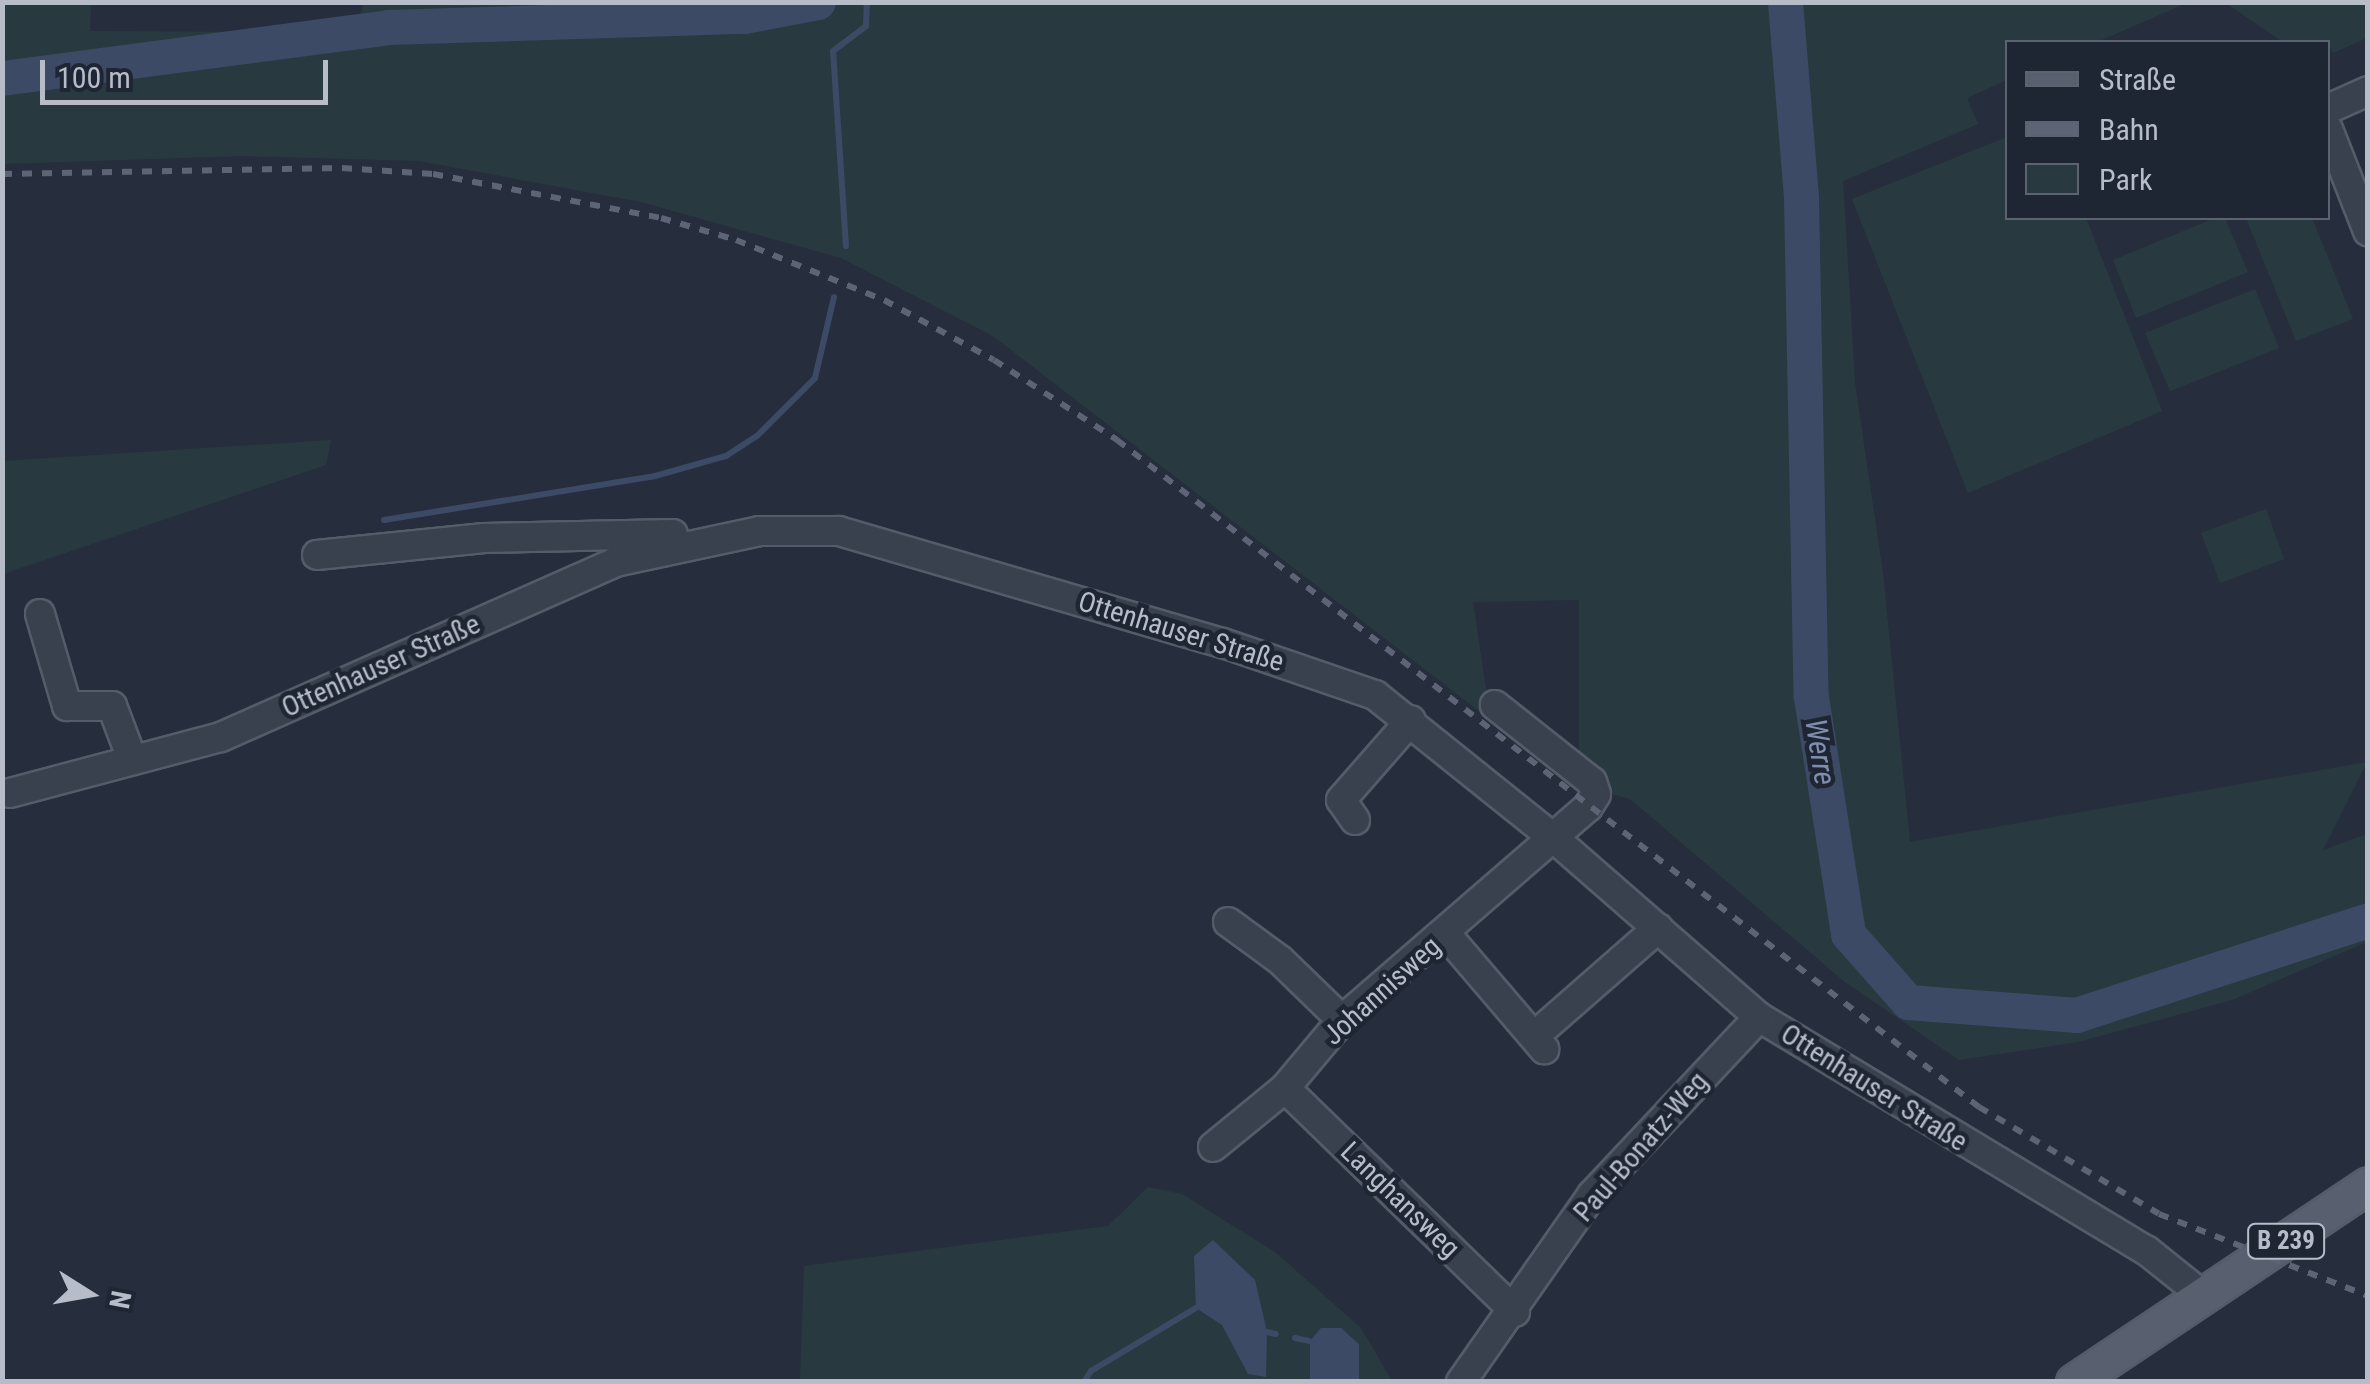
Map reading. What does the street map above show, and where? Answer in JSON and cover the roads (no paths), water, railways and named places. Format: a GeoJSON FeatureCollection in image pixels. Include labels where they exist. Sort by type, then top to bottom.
{"type":"FeatureCollection","features":[{"type":"Feature","properties":{"kind":"main road","name":"B 239"},"geometry":{"type":"LineString","coordinates":[[2074,1382],[2206,1298],[2368,1184]]}},
{"type":"Feature","properties":{"kind":"street"},"geometry":{"type":"LineString","coordinates":[[2330,108],[2368,91]]}},
{"type":"Feature","properties":{"kind":"street"},"geometry":{"type":"LineString","coordinates":[[2330,134],[2368,231]]}},
{"type":"Feature","properties":{"kind":"street","name":"Ottenhauser Straße"},"geometry":{"type":"LineString","coordinates":[[10,793],[221,736],[616,562],[692,541],[759,531],[839,532],[1321,674],[1375,696],[1411,720],[1556,840],[1759,1017],[2146,1250],[2206,1298]]}},
{"type":"Feature","properties":{"kind":"street"},"geometry":{"type":"LineString","coordinates":[[316,555],[576,533],[677,534],[692,541]]}},
{"type":"Feature","properties":{"kind":"street"},"geometry":{"type":"LineString","coordinates":[[40,614],[67,706],[112,706],[132,759]]}},
{"type":"Feature","properties":{"kind":"street","name":"Johannisweg"},"geometry":{"type":"LineString","coordinates":[[1214,1146],[1285,1088],[1342,1020],[1556,840],[1588,807],[1596,794],[1592,782],[1495,706]]}},
{"type":"Feature","properties":{"kind":"street"},"geometry":{"type":"LineString","coordinates":[[1355,820],[1341,800],[1411,720]]}},
{"type":"Feature","properties":{"kind":"street"},"geometry":{"type":"LineString","coordinates":[[1228,922],[1280,960],[1342,1020]]}},
{"type":"Feature","properties":{"kind":"street"},"geometry":{"type":"LineString","coordinates":[[1445,933],[1546,1037],[1658,928]]}},
{"type":"Feature","properties":{"kind":"street","name":"Paul-Bonatz-Weg"},"geometry":{"type":"LineString","coordinates":[[1461,1382],[1516,1312],[1592,1195],[1759,1017]]}},
{"type":"Feature","properties":{"kind":"street","name":"Langhansweg"},"geometry":{"type":"LineString","coordinates":[[1285,1088],[1516,1312]]}},
{"type":"Feature","properties":{"kind":"water"},"geometry":{"type":"Polygon","coordinates":[[[1213,1240],[1255,1280],[1267,1332],[1266,1377],[1248,1374],[1222,1325],[1196,1308],[1194,1256],[1213,1240]]]}},
{"type":"Feature","properties":{"kind":"water"},"geometry":{"type":"Polygon","coordinates":[[[1321,1328],[1341,1328],[1359,1344],[1359,1381],[1310,1381],[1310,1341],[1321,1328]]]}},
{"type":"Feature","properties":{"kind":"waterway","name":"Werre"},"geometry":{"type":"LineString","coordinates":[[2,78],[387,27],[744,16],[818,2]]}},
{"type":"Feature","properties":{"kind":"waterway"},"geometry":{"type":"LineString","coordinates":[[846,246],[833,51],[866,26],[867,2]]}},
{"type":"Feature","properties":{"kind":"waterway","name":"Werre"},"geometry":{"type":"LineString","coordinates":[[1785,2],[1801,198],[1811,697],[1848,934],[1908,1002],[2076,1015],[2368,920]]}},
{"type":"Feature","properties":{"kind":"waterway"},"geometry":{"type":"LineString","coordinates":[[384,520],[655,476],[726,456],[757,436],[815,378],[834,297]]}},
{"type":"Feature","properties":{"kind":"waterway"},"geometry":{"type":"LineString","coordinates":[[1084,1382],[1091,1371],[1196,1308]]}},
{"type":"Feature","properties":{"kind":"waterway"},"geometry":{"type":"LineString","coordinates":[[1267,1332],[1276,1334]]}},
{"type":"Feature","properties":{"kind":"waterway"},"geometry":{"type":"LineString","coordinates":[[1295,1338],[1309,1341]]}},
{"type":"Feature","properties":{"kind":"railway"},"geometry":{"type":"LineString","coordinates":[[2,174],[342,168],[433,174],[661,218],[736,240],[884,300],[994,360],[1117,440],[1979,1107],[2159,1214],[2368,1296]]}}]}
